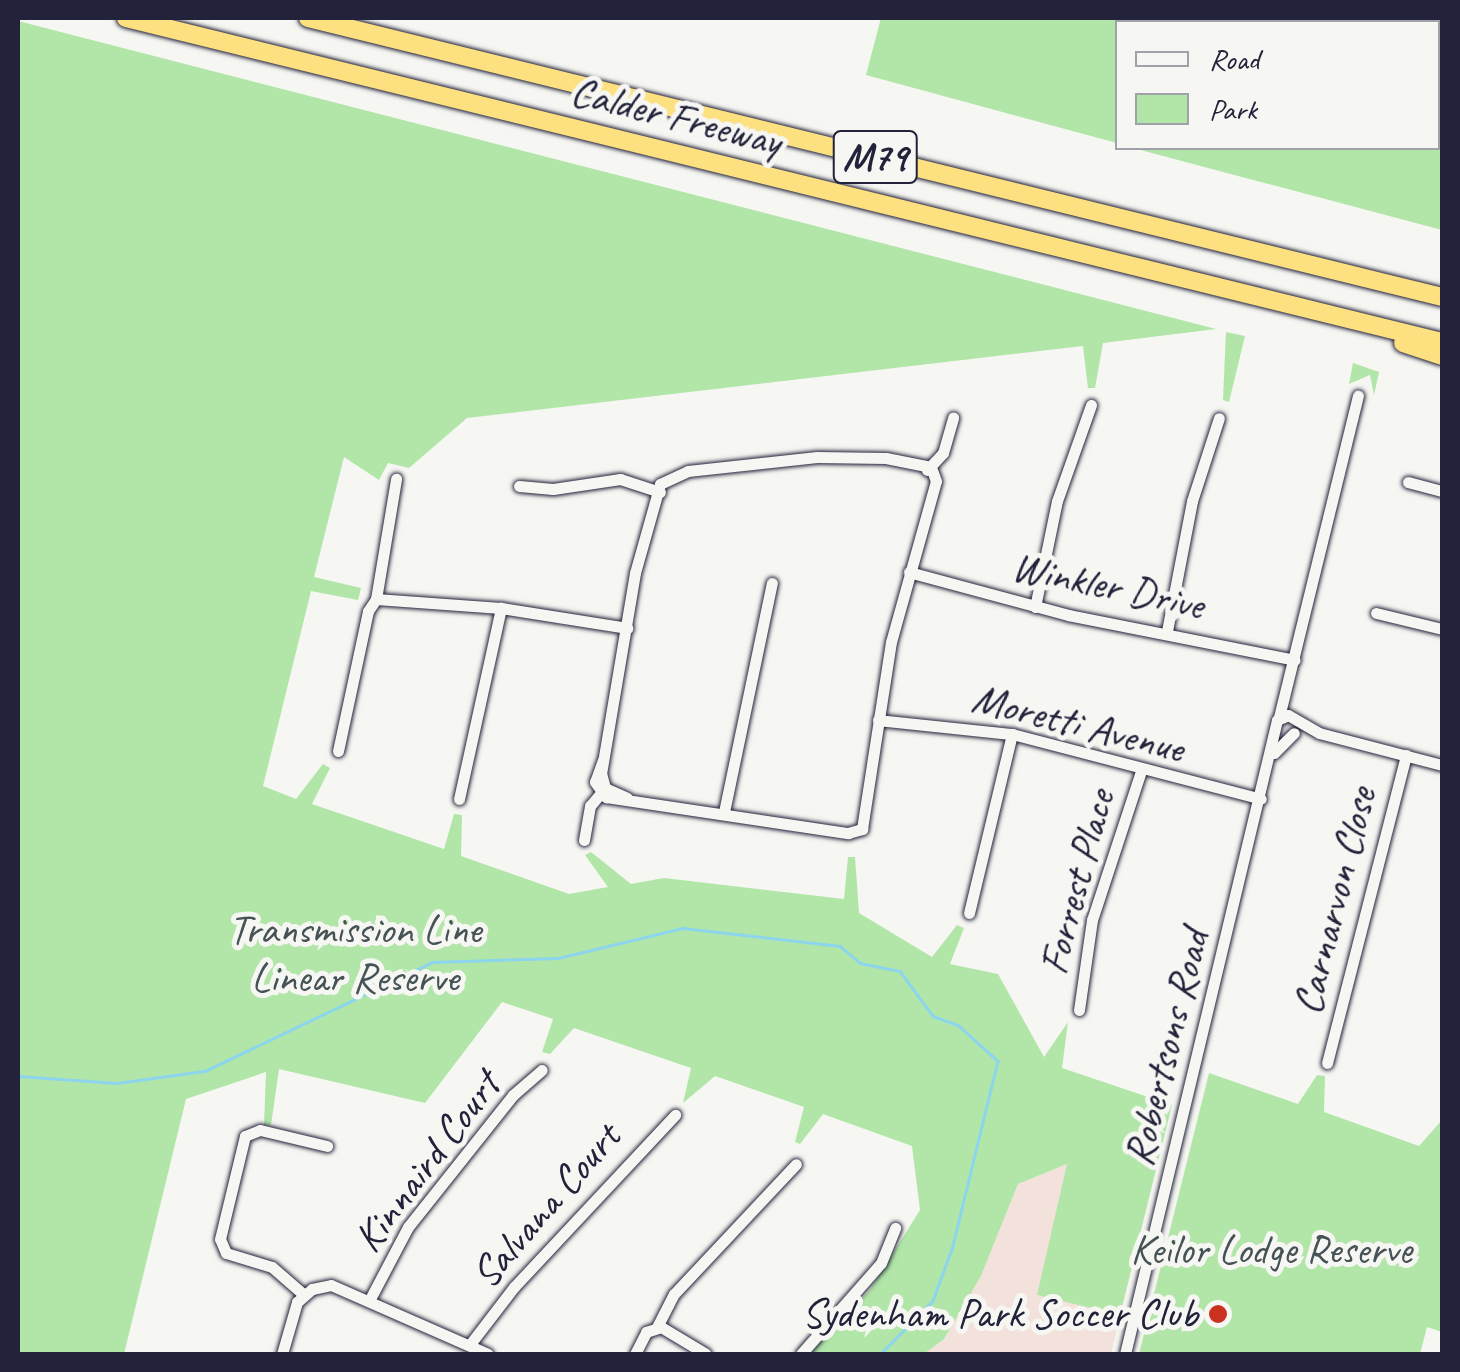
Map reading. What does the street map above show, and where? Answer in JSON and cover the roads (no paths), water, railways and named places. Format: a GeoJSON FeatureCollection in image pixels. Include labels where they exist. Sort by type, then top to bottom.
{"type":"FeatureCollection","features":[{"type":"Feature","properties":{"kind":"highway","name":"Calder Freeway"},"geometry":{"type":"LineString","coordinates":[[126,18],[1442,342]]}},
{"type":"Feature","properties":{"kind":"highway","name":"Calder Freeway"},"geometry":{"type":"LineString","coordinates":[[308,18],[1442,296]]}},
{"type":"Feature","properties":{"kind":"highway"},"geometry":{"type":"LineString","coordinates":[[1148,269],[1442,356]]}},
{"type":"Feature","properties":{"kind":"street"},"geometry":{"type":"LineString","coordinates":[[1293,727],[1288,689],[1358,396]]}},
{"type":"Feature","properties":{"kind":"street"},"geometry":{"type":"LineString","coordinates":[[1035,606],[1057,501],[1091,405]]}},
{"type":"Feature","properties":{"kind":"street"},"geometry":{"type":"LineString","coordinates":[[602,791],[840,830],[860,827],[868,805],[878,720],[909,572],[930,493],[929,469],[943,453],[953,417]]}},
{"type":"Feature","properties":{"kind":"street"},"geometry":{"type":"LineString","coordinates":[[1167,631],[1192,501],[1220,418]]}},
{"type":"Feature","properties":{"kind":"street"},"geometry":{"type":"LineString","coordinates":[[584,840],[588,811],[602,791],[603,760],[627,628],[658,491],[675,479],[705,470],[835,456],[907,461],[929,469]]}},
{"type":"Feature","properties":{"kind":"street"},"geometry":{"type":"LineString","coordinates":[[519,486],[553,490],[607,478],[658,491]]}},
{"type":"Feature","properties":{"kind":"street"},"geometry":{"type":"LineString","coordinates":[[338,751],[368,611],[376,599],[396,479]]}},
{"type":"Feature","properties":{"kind":"street"},"geometry":{"type":"LineString","coordinates":[[1408,482],[1442,491]]}},
{"type":"Feature","properties":{"kind":"street","name":"Winkler Drive"},"geometry":{"type":"LineString","coordinates":[[909,572],[1035,606],[1295,660]]}},
{"type":"Feature","properties":{"kind":"street"},"geometry":{"type":"LineString","coordinates":[[724,812],[772,583]]}},
{"type":"Feature","properties":{"kind":"street"},"geometry":{"type":"LineString","coordinates":[[376,599],[501,608],[627,628]]}},
{"type":"Feature","properties":{"kind":"street"},"geometry":{"type":"LineString","coordinates":[[459,799],[501,608]]}},
{"type":"Feature","properties":{"kind":"street"},"geometry":{"type":"LineString","coordinates":[[1376,613],[1442,628]]}},
{"type":"Feature","properties":{"kind":"street","name":"Robertsons Road"},"geometry":{"type":"LineString","coordinates":[[1125,1354],[1288,689]]}},
{"type":"Feature","properties":{"kind":"street","name":"Moretti Avenue"},"geometry":{"type":"LineString","coordinates":[[878,720],[1012,734],[1261,800]]}},
{"type":"Feature","properties":{"kind":"street"},"geometry":{"type":"LineString","coordinates":[[1277,725],[1293,727]]}},
{"type":"Feature","properties":{"kind":"street"},"geometry":{"type":"LineString","coordinates":[[1277,725],[1442,766]]}},
{"type":"Feature","properties":{"kind":"street","name":"Robertsons Road"},"geometry":{"type":"LineString","coordinates":[[1272,757],[1293,727]]}},
{"type":"Feature","properties":{"kind":"street"},"geometry":{"type":"LineString","coordinates":[[968,913],[1012,734]]}},
{"type":"Feature","properties":{"kind":"street","name":"Carnarvon Close"},"geometry":{"type":"LineString","coordinates":[[1327,1063],[1406,755]]}},
{"type":"Feature","properties":{"kind":"street","name":"Forrest Place"},"geometry":{"type":"LineString","coordinates":[[1079,1010],[1092,920],[1140,771]]}},
{"type":"Feature","properties":{"kind":"street","name":"Kinnaird Court"},"geometry":{"type":"LineString","coordinates":[[370,1298],[408,1226],[513,1095],[542,1070]]}},
{"type":"Feature","properties":{"kind":"street","name":"Salvana Court"},"geometry":{"type":"LineString","coordinates":[[471,1344],[514,1287],[675,1116]]}},
{"type":"Feature","properties":{"kind":"street"},"geometry":{"type":"LineString","coordinates":[[303,1294],[272,1267],[226,1252],[220,1239],[245,1136],[260,1130],[327,1146]]}},
{"type":"Feature","properties":{"kind":"street"},"geometry":{"type":"LineString","coordinates":[[635,1354],[657,1327],[674,1294],[796,1164]]}},
{"type":"Feature","properties":{"kind":"street"},"geometry":{"type":"LineString","coordinates":[[801,1354],[881,1263],[895,1228]]}},
{"type":"Feature","properties":{"kind":"street"},"geometry":{"type":"LineString","coordinates":[[303,1294],[331,1286],[370,1298],[488,1354]]}},
{"type":"Feature","properties":{"kind":"street"},"geometry":{"type":"LineString","coordinates":[[282,1354],[303,1294]]}},
{"type":"Feature","properties":{"kind":"street"},"geometry":{"type":"LineString","coordinates":[[657,1327],[706,1354]]}},
{"type":"Feature","properties":{"kind":"waterway"},"geometry":{"type":"LineString","coordinates":[[18,1076],[117,1083],[205,1071],[432,962],[558,958],[683,928],[840,946],[860,963],[900,971],[933,1016],[958,1025],[998,1061],[952,1249],[933,1301],[881,1354]]}},
{"type":"Feature","properties":{"kind":"place","name":"Sydenham Park Soccer Club"},"geometry":{"type":"Point","coordinates":[1218,1314]}},
{"type":"Feature","properties":{"kind":"park label","name":"Transmission Line Linear Reserve"},"geometry":{"type":"Point","coordinates":[355,954]}},
{"type":"Feature","properties":{"kind":"park label","name":"Keilor Lodge Reserve"},"geometry":{"type":"Point","coordinates":[1271,1250]}}]}
